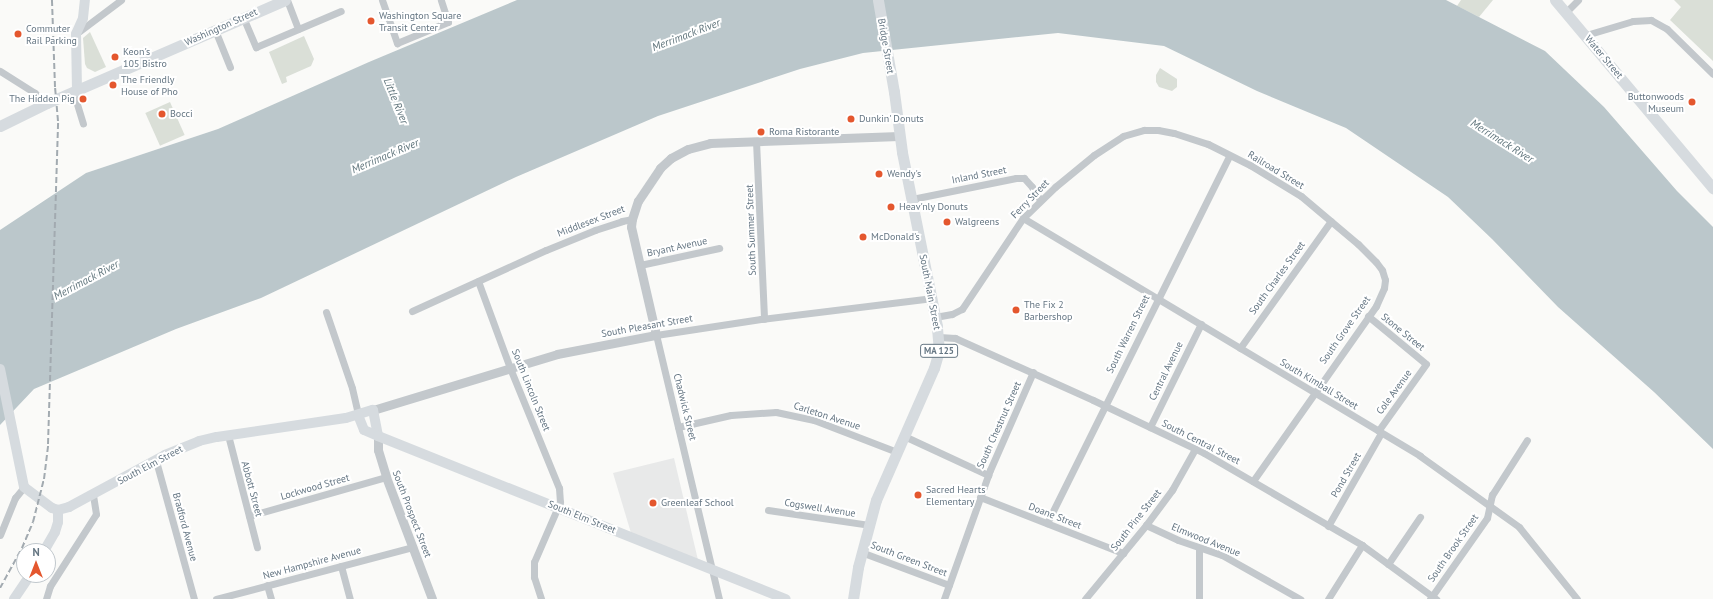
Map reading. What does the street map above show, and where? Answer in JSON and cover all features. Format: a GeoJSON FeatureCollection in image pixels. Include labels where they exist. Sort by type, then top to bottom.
{"type":"FeatureCollection","features":[{"type":"Feature","properties":{"kind":"main road"},"geometry":{"type":"LineString","coordinates":[[75,90],[76,34],[83,18],[85,0]]}},
{"type":"Feature","properties":{"kind":"main road","name":"Washington Street"},"geometry":{"type":"LineString","coordinates":[[1,124],[75,90],[286,0]]}},
{"type":"Feature","properties":{"kind":"main road","name":"Bridge Street"},"geometry":{"type":"LineString","coordinates":[[878,0],[894,92]]}},
{"type":"Feature","properties":{"kind":"main road","name":"Water Street"},"geometry":{"type":"LineString","coordinates":[[1555,0],[1586,35],[1713,188]]}},
{"type":"Feature","properties":{"kind":"main road","name":"South Main Street"},"geometry":{"type":"LineString","coordinates":[[854,599],[861,552],[876,500],[937,360],[939,351],[939,337],[899,136],[894,92]]}},
{"type":"Feature","properties":{"kind":"main road"},"geometry":{"type":"LineString","coordinates":[[0,369],[24,483],[52,508],[58,510],[58,522],[55,532],[49,543]]}},
{"type":"Feature","properties":{"kind":"main road"},"geometry":{"type":"LineString","coordinates":[[373,410],[378,436]]}},
{"type":"Feature","properties":{"kind":"main road","name":"South Elm Street"},"geometry":{"type":"LineString","coordinates":[[58,510],[69,507],[156,461],[199,442],[228,435],[358,415],[373,410]]}},
{"type":"Feature","properties":{"kind":"main road","name":"South Elm Street"},"geometry":{"type":"LineString","coordinates":[[358,415],[364,430],[786,599]]}},
{"type":"Feature","properties":{"kind":"main road"},"geometry":{"type":"LineString","coordinates":[[14,599],[25,583]]}},
{"type":"Feature","properties":{"kind":"street"},"geometry":{"type":"LineString","coordinates":[[76,34],[121,0]]}},
{"type":"Feature","properties":{"kind":"street"},"geometry":{"type":"LineString","coordinates":[[286,0],[298,29]]}},
{"type":"Feature","properties":{"kind":"street"},"geometry":{"type":"LineString","coordinates":[[382,0],[397,43],[448,22],[441,0]]}},
{"type":"Feature","properties":{"kind":"street"},"geometry":{"type":"LineString","coordinates":[[1566,12],[1578,0]]}},
{"type":"Feature","properties":{"kind":"street"},"geometry":{"type":"LineString","coordinates":[[244,17],[256,47],[341,11]]}},
{"type":"Feature","properties":{"kind":"street"},"geometry":{"type":"LineString","coordinates":[[1586,35],[1633,21],[1651,20],[1666,29],[1713,74]]}},
{"type":"Feature","properties":{"kind":"street"},"geometry":{"type":"LineString","coordinates":[[215,30],[230,67]]}},
{"type":"Feature","properties":{"kind":"street"},"geometry":{"type":"LineString","coordinates":[[0,71],[34,93],[45,104]]}},
{"type":"Feature","properties":{"kind":"street"},"geometry":{"type":"LineString","coordinates":[[75,90],[83,124]]}},
{"type":"Feature","properties":{"kind":"street","name":"Railroad Street"},"geometry":{"type":"LineString","coordinates":[[1120,137],[1144,130],[1158,130],[1174,133],[1208,144],[1229,156],[1250,165],[1301,196],[1358,244],[1382,270],[1385,280],[1384,288]]}},
{"type":"Feature","properties":{"kind":"street","name":"Middlesex Street"},"geometry":{"type":"LineString","coordinates":[[412,311],[595,230],[622,220],[632,219],[633,212],[644,190],[660,168],[671,158],[698,145],[756,141],[899,136]]}},
{"type":"Feature","properties":{"kind":"street","name":"Ferry Street"},"geometry":{"type":"LineString","coordinates":[[935,317],[952,314],[962,309],[1023,218],[1040,200],[1094,154],[1120,137]]}},
{"type":"Feature","properties":{"kind":"street","name":"South Summer Street"},"geometry":{"type":"LineString","coordinates":[[756,141],[764,319]]}},
{"type":"Feature","properties":{"kind":"street","name":"South Warren Street"},"geometry":{"type":"LineString","coordinates":[[1047,523],[1157,298],[1229,156]]}},
{"type":"Feature","properties":{"kind":"street","name":"Inland Street"},"geometry":{"type":"LineString","coordinates":[[912,199],[1016,178],[1024,178],[1040,200]]}},
{"type":"Feature","properties":{"kind":"street","name":"South Kimball Street"},"geometry":{"type":"LineString","coordinates":[[1023,218],[1420,456],[1519,527],[1577,599]]}},
{"type":"Feature","properties":{"kind":"street","name":"Chadwick Street"},"geometry":{"type":"LineString","coordinates":[[632,219],[631,227],[719,599]]}},
{"type":"Feature","properties":{"kind":"street","name":"South Charles Street"},"geometry":{"type":"LineString","coordinates":[[1240,348],[1331,221]]}},
{"type":"Feature","properties":{"kind":"street","name":"Bryant Avenue"},"geometry":{"type":"LineString","coordinates":[[640,265],[719,248]]}},
{"type":"Feature","properties":{"kind":"street","name":"South Lincoln Street"},"geometry":{"type":"LineString","coordinates":[[478,281],[510,368],[559,488],[561,496],[558,507]]}},
{"type":"Feature","properties":{"kind":"street","name":"South Grove Street"},"geometry":{"type":"LineString","coordinates":[[1253,481],[1376,306],[1384,288]]}},
{"type":"Feature","properties":{"kind":"street","name":"South Pleasant Street"},"geometry":{"type":"LineString","coordinates":[[373,410],[557,354],[656,334],[931,298]]}},
{"type":"Feature","properties":{"kind":"street"},"geometry":{"type":"LineString","coordinates":[[326,312],[352,388],[358,415]]}},
{"type":"Feature","properties":{"kind":"street","name":"Stone Street"},"geometry":{"type":"LineString","coordinates":[[1368,316],[1426,364]]}},
{"type":"Feature","properties":{"kind":"street","name":"Central Avenue"},"geometry":{"type":"LineString","coordinates":[[1150,427],[1201,324]]}},
{"type":"Feature","properties":{"kind":"street","name":"South Central Street"},"geometry":{"type":"LineString","coordinates":[[939,337],[955,338],[1033,372],[1195,449],[1362,545],[1433,598]]}},
{"type":"Feature","properties":{"kind":"street","name":"Cole Avenue"},"geometry":{"type":"LineString","coordinates":[[1379,432],[1426,364]]}},
{"type":"Feature","properties":{"kind":"street","name":"South Chestnut Street"},"geometry":{"type":"LineString","coordinates":[[944,599],[988,475],[1033,372]]}},
{"type":"Feature","properties":{"kind":"street","name":"Carleton Avenue"},"geometry":{"type":"LineString","coordinates":[[678,427],[731,416],[776,412],[814,420],[896,452]]}},
{"type":"Feature","properties":{"kind":"street","name":"Pond Street"},"geometry":{"type":"LineString","coordinates":[[1328,526],[1379,432]]}},
{"type":"Feature","properties":{"kind":"street","name":"Abbott Street"},"geometry":{"type":"LineString","coordinates":[[228,435],[258,547]]}},
{"type":"Feature","properties":{"kind":"street","name":"South Prospect Street"},"geometry":{"type":"LineString","coordinates":[[378,436],[378,450],[386,477],[432,599]]}},
{"type":"Feature","properties":{"kind":"street"},"geometry":{"type":"LineString","coordinates":[[904,436],[988,475]]}},
{"type":"Feature","properties":{"kind":"street","name":"South Brook Street"},"geometry":{"type":"LineString","coordinates":[[1433,598],[1487,518],[1492,495],[1527,440]]}},
{"type":"Feature","properties":{"kind":"street","name":"South Pine Street"},"geometry":{"type":"LineString","coordinates":[[1085,599],[1146,525],[1172,490],[1195,449]]}},
{"type":"Feature","properties":{"kind":"street","name":"Bradford Avenue"},"geometry":{"type":"LineString","coordinates":[[156,461],[194,599]]}},
{"type":"Feature","properties":{"kind":"street","name":"Lockwood Street"},"geometry":{"type":"LineString","coordinates":[[249,516],[386,477]]}},
{"type":"Feature","properties":{"kind":"street"},"geometry":{"type":"LineString","coordinates":[[0,536],[14,498],[24,483]]}},
{"type":"Feature","properties":{"kind":"street"},"geometry":{"type":"LineString","coordinates":[[46,599],[50,586],[96,514],[93,495]]}},
{"type":"Feature","properties":{"kind":"street","name":"Doane Street"},"geometry":{"type":"LineString","coordinates":[[980,497],[1123,553]]}},
{"type":"Feature","properties":{"kind":"street"},"geometry":{"type":"LineString","coordinates":[[541,599],[534,577],[534,562],[558,507]]}},
{"type":"Feature","properties":{"kind":"street","name":"Cogswell Avenue"},"geometry":{"type":"LineString","coordinates":[[768,510],[869,526]]}},
{"type":"Feature","properties":{"kind":"street"},"geometry":{"type":"LineString","coordinates":[[1388,564],[1420,517]]}},
{"type":"Feature","properties":{"kind":"street","name":"Elmwood Avenue"},"geometry":{"type":"LineString","coordinates":[[1146,525],[1199,548],[1222,555],[1239,563],[1300,599]]}},
{"type":"Feature","properties":{"kind":"street"},"geometry":{"type":"LineString","coordinates":[[1328,599],[1362,545]]}},
{"type":"Feature","properties":{"kind":"street","name":"New Hampshire Avenue"},"geometry":{"type":"LineString","coordinates":[[216,599],[413,547]]}},
{"type":"Feature","properties":{"kind":"street"},"geometry":{"type":"LineString","coordinates":[[1199,548],[1199,599]]}},
{"type":"Feature","properties":{"kind":"street","name":"South Green Street"},"geometry":{"type":"LineString","coordinates":[[861,552],[949,585]]}},
{"type":"Feature","properties":{"kind":"street"},"geometry":{"type":"LineString","coordinates":[[341,566],[350,599]]}},
{"type":"Feature","properties":{"kind":"street"},"geometry":{"type":"LineString","coordinates":[[267,585],[271,599]]}},
{"type":"Feature","properties":{"kind":"shaded area"},"geometry":{"type":"Polygon","coordinates":[[[1461,0],[1493,0],[1479,17],[1457,6],[1461,0]]]}},
{"type":"Feature","properties":{"kind":"shaded area"},"geometry":{"type":"Polygon","coordinates":[[[1674,0],[1713,0],[1713,61],[1670,20],[1681,7],[1674,0]]]}},
{"type":"Feature","properties":{"kind":"shaded area"},"geometry":{"type":"Polygon","coordinates":[[[90,32],[106,67],[95,72],[87,68],[85,64],[83,38],[90,32]]]}},
{"type":"Feature","properties":{"kind":"shaded area"},"geometry":{"type":"Polygon","coordinates":[[[304,36],[314,59],[311,66],[286,77],[287,82],[282,84],[269,52],[304,36]]]}},
{"type":"Feature","properties":{"kind":"shaded area"},"geometry":{"type":"Polygon","coordinates":[[[1160,68],[1177,79],[1177,87],[1172,91],[1159,87],[1156,82],[1156,75],[1160,68]]]}},
{"type":"Feature","properties":{"kind":"shaded area"},"geometry":{"type":"Polygon","coordinates":[[[170,102],[185,135],[160,146],[145,113],[170,102]]]}},
{"type":"Feature","properties":{"kind":"shaded area","name":"Greenleaf School"},"geometry":{"type":"Polygon","coordinates":[[[674,458],[698,560],[631,533],[613,473],[674,458]]]}},
{"type":"Feature","properties":{"kind":"water"},"geometry":{"type":"Polygon","coordinates":[[[517,0],[1446,0],[1545,51],[1604,107],[1677,191],[1713,227],[1713,449],[1654,392],[1558,307],[1492,239],[1448,197],[1346,128],[1257,91],[1164,46],[1058,33],[863,53],[800,69],[658,116],[516,177],[261,298],[176,329],[34,389],[0,425],[0,230],[86,173],[218,129],[369,62],[517,0]]]}},
{"type":"Feature","properties":{"kind":"railway"},"geometry":{"type":"LineString","coordinates":[[0,588],[22,548],[33,522],[44,479],[48,444],[58,121],[55,87],[52,0]]}},
{"type":"Feature","properties":{"kind":"place","name":"Washington Square Transit Center"},"geometry":{"type":"Point","coordinates":[371,21]}},
{"type":"Feature","properties":{"kind":"place","name":"Commuter Rail Parking"},"geometry":{"type":"Point","coordinates":[18,34]}},
{"type":"Feature","properties":{"kind":"place","name":"Keon's 105 Bistro"},"geometry":{"type":"Point","coordinates":[115,57]}},
{"type":"Feature","properties":{"kind":"place","name":"The Friendly House of Pho"},"geometry":{"type":"Point","coordinates":[113,85]}},
{"type":"Feature","properties":{"kind":"place","name":"The Hidden Pig"},"geometry":{"type":"Point","coordinates":[83,99]}},
{"type":"Feature","properties":{"kind":"place","name":"Buttonwoods Museum"},"geometry":{"type":"Point","coordinates":[1692,102]}},
{"type":"Feature","properties":{"kind":"place","name":"Bocci"},"geometry":{"type":"Point","coordinates":[162,114]}},
{"type":"Feature","properties":{"kind":"place","name":"Dunkin' Donuts"},"geometry":{"type":"Point","coordinates":[851,119]}},
{"type":"Feature","properties":{"kind":"place","name":"Roma Ristorante"},"geometry":{"type":"Point","coordinates":[761,132]}},
{"type":"Feature","properties":{"kind":"place","name":"Wendy's"},"geometry":{"type":"Point","coordinates":[879,174]}},
{"type":"Feature","properties":{"kind":"place","name":"Heav'nly Donuts"},"geometry":{"type":"Point","coordinates":[891,207]}},
{"type":"Feature","properties":{"kind":"place","name":"Walgreens"},"geometry":{"type":"Point","coordinates":[947,222]}},
{"type":"Feature","properties":{"kind":"place","name":"McDonald's"},"geometry":{"type":"Point","coordinates":[863,237]}},
{"type":"Feature","properties":{"kind":"place","name":"The Fix 2 Barbershop"},"geometry":{"type":"Point","coordinates":[1016,310]}},
{"type":"Feature","properties":{"kind":"place","name":"Sacred Hearts Elementary"},"geometry":{"type":"Point","coordinates":[918,495]}},
{"type":"Feature","properties":{"kind":"place","name":"Greenleaf School"},"geometry":{"type":"Point","coordinates":[653,503]}},
{"type":"Feature","properties":{"kind":"water label","name":"Merrimack River"},"geometry":{"type":"Point","coordinates":[686,35]}},
{"type":"Feature","properties":{"kind":"water label","name":"Little River"},"geometry":{"type":"Point","coordinates":[396,101]}},
{"type":"Feature","properties":{"kind":"water label","name":"Merrimack River"},"geometry":{"type":"Point","coordinates":[1502,141]}},
{"type":"Feature","properties":{"kind":"water label","name":"Merrimack River"},"geometry":{"type":"Point","coordinates":[385,156]}},
{"type":"Feature","properties":{"kind":"water label","name":"Merrimack River"},"geometry":{"type":"Point","coordinates":[86,280]}}]}
